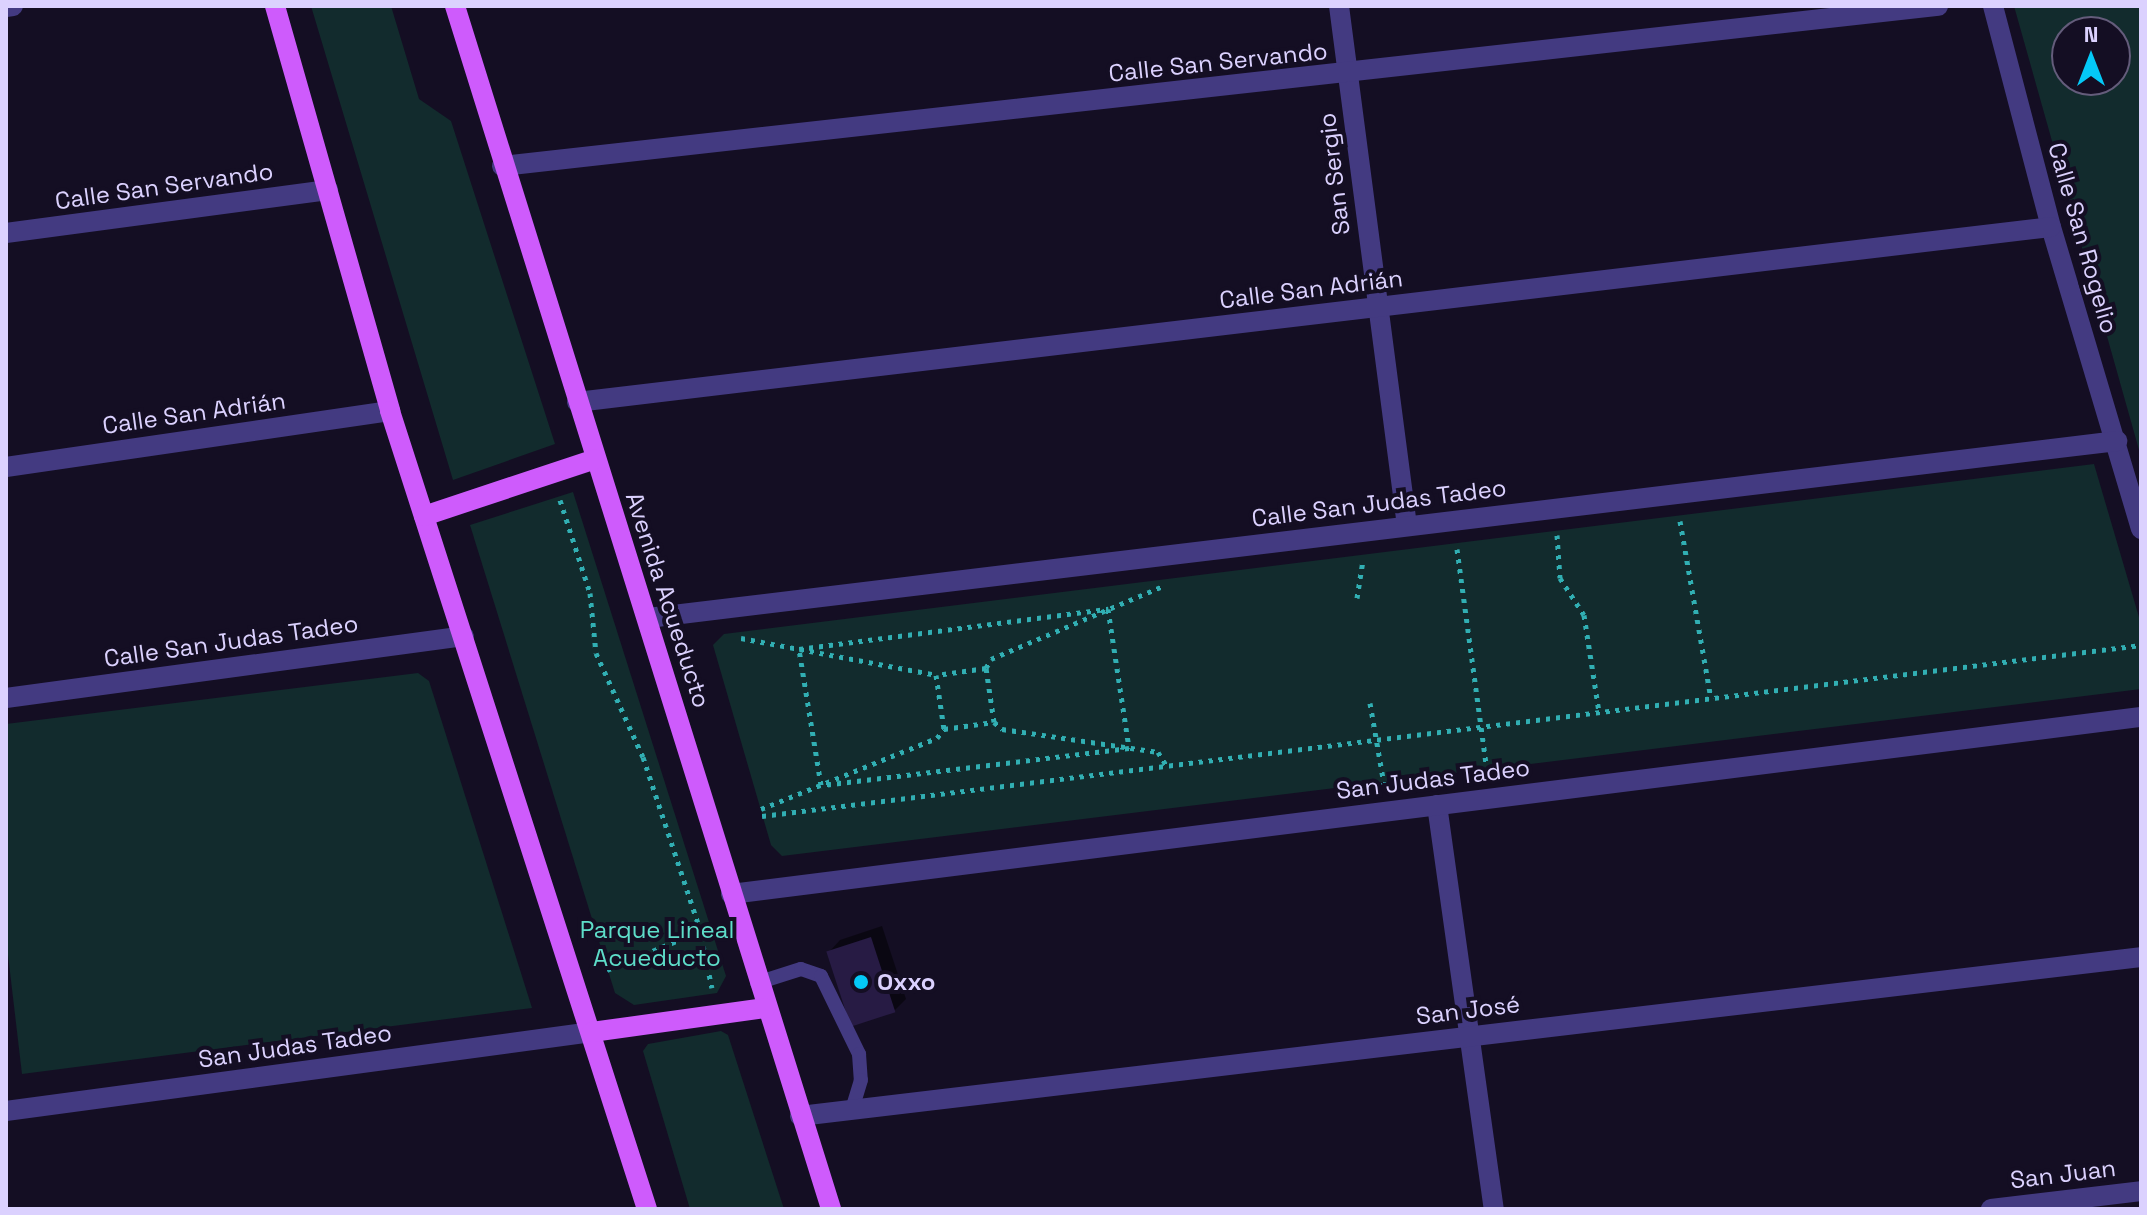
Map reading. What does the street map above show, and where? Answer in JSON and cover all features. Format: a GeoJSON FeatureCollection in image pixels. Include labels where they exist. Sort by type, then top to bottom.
{"type":"FeatureCollection","features":[{"type":"Feature","properties":{"kind":"main road"},"geometry":{"type":"LineString","coordinates":[[275,6],[390,411],[647,1209]]}},
{"type":"Feature","properties":{"kind":"main road","name":"Avenida Acueducto"},"geometry":{"type":"LineString","coordinates":[[455,6],[502,166],[648,618],[757,983],[831,1209]]}},
{"type":"Feature","properties":{"kind":"main road"},"geometry":{"type":"LineString","coordinates":[[424,516],[595,459]]}},
{"type":"Feature","properties":{"kind":"main road"},"geometry":{"type":"LineString","coordinates":[[592,1032],[765,1008]]}},
{"type":"Feature","properties":{"kind":"street"},"geometry":{"type":"LineString","coordinates":[[6,7],[13,6]]}},
{"type":"Feature","properties":{"kind":"street","name":"San Sergio"},"geometry":{"type":"LineString","coordinates":[[1339,6],[1376,308],[1407,526]]}},
{"type":"Feature","properties":{"kind":"street","name":"Calle San Servando"},"geometry":{"type":"LineString","coordinates":[[502,166],[1938,6]]}},
{"type":"Feature","properties":{"kind":"street","name":"Calle San Rogelio"},"geometry":{"type":"LineString","coordinates":[[1993,6],[2051,227],[2141,529]]}},
{"type":"Feature","properties":{"kind":"street","name":"Calle San Servando"},"geometry":{"type":"LineString","coordinates":[[6,233],[328,190]]}},
{"type":"Feature","properties":{"kind":"street","name":"Calle San Adrián"},"geometry":{"type":"LineString","coordinates":[[577,402],[2051,227]]}},
{"type":"Feature","properties":{"kind":"street","name":"Calle San Adrián"},"geometry":{"type":"LineString","coordinates":[[6,467],[390,411]]}},
{"type":"Feature","properties":{"kind":"street","name":"Calle San Judas Tadeo"},"geometry":{"type":"LineString","coordinates":[[648,618],[2117,441]]}},
{"type":"Feature","properties":{"kind":"street","name":"Calle San Judas Tadeo"},"geometry":{"type":"LineString","coordinates":[[6,698],[464,636]]}},
{"type":"Feature","properties":{"kind":"street","name":"San Judas Tadeo"},"geometry":{"type":"LineString","coordinates":[[731,894],[2141,717]]}},
{"type":"Feature","properties":{"kind":"street"},"geometry":{"type":"LineString","coordinates":[[1437,805],[1465,1036],[1494,1209]]}},
{"type":"Feature","properties":{"kind":"street","name":"San José"},"geometry":{"type":"LineString","coordinates":[[800,1116],[2141,957]]}},
{"type":"Feature","properties":{"kind":"street","name":"San Judas Tadeo"},"geometry":{"type":"LineString","coordinates":[[6,1111],[592,1032]]}},
{"type":"Feature","properties":{"kind":"street","name":"San Juan"},"geometry":{"type":"LineString","coordinates":[[1991,1209],[2141,1191]]}},
{"type":"Feature","properties":{"kind":"lane"},"geometry":{"type":"LineString","coordinates":[[757,983],[801,969],[821,976],[859,1054],[861,1080],[852,1109]]}},
{"type":"Feature","properties":{"kind":"path"},"geometry":{"type":"LineString","coordinates":[[559,497],[590,593],[596,653],[643,757],[701,935],[713,993]]}},
{"type":"Feature","properties":{"kind":"path"},"geometry":{"type":"LineString","coordinates":[[1679,516],[1711,698]]}},
{"type":"Feature","properties":{"kind":"path"},"geometry":{"type":"LineString","coordinates":[[1556,530],[1559,572],[1584,615],[1599,712]]}},
{"type":"Feature","properties":{"kind":"path"},"geometry":{"type":"LineString","coordinates":[[1456,540],[1487,771]]}},
{"type":"Feature","properties":{"kind":"path"},"geometry":{"type":"LineString","coordinates":[[1357,598],[1364,553]]}},
{"type":"Feature","properties":{"kind":"path"},"geometry":{"type":"LineString","coordinates":[[1166,765],[1158,752],[1002,729],[994,722],[986,668],[991,659],[1174,581]]}},
{"type":"Feature","properties":{"kind":"path"},"geometry":{"type":"LineString","coordinates":[[799,649],[1108,609]]}},
{"type":"Feature","properties":{"kind":"path"},"geometry":{"type":"LineString","coordinates":[[1108,609],[1129,748]]}},
{"type":"Feature","properties":{"kind":"path"},"geometry":{"type":"LineString","coordinates":[[724,634],[936,675],[986,668]]}},
{"type":"Feature","properties":{"kind":"path"},"geometry":{"type":"LineString","coordinates":[[994,722],[944,729],[937,738],[821,785],[762,813],[1481,729],[2141,645]]}},
{"type":"Feature","properties":{"kind":"path"},"geometry":{"type":"LineString","coordinates":[[799,649],[821,785]]}},
{"type":"Feature","properties":{"kind":"path"},"geometry":{"type":"LineString","coordinates":[[936,675],[944,729]]}},
{"type":"Feature","properties":{"kind":"path"},"geometry":{"type":"LineString","coordinates":[[1370,703],[1384,784]]}},
{"type":"Feature","properties":{"kind":"path"},"geometry":{"type":"LineString","coordinates":[[821,785],[1129,748]]}},
{"type":"Feature","properties":{"kind":"path"},"geometry":{"type":"LineString","coordinates":[[607,970],[712,933]]}},
{"type":"Feature","properties":{"kind":"green space"},"geometry":{"type":"Polygon","coordinates":[[[311,6],[391,6],[419,99],[451,121],[555,444],[453,480],[311,6]]]}},
{"type":"Feature","properties":{"kind":"green space"},"geometry":{"type":"Polygon","coordinates":[[[2014,6],[2141,6],[2141,457],[2014,6]]]}},
{"type":"Feature","properties":{"kind":"green space"},"geometry":{"type":"Polygon","coordinates":[[[2094,464],[2141,624],[2141,689],[782,856],[771,845],[713,645],[724,634],[2094,464]]]}},
{"type":"Feature","properties":{"kind":"green space","name":"Parque Lineal Acueducto"},"geometry":{"type":"Polygon","coordinates":[[[573,492],[726,976],[717,993],[634,1005],[615,993],[470,525],[573,492]]]}},
{"type":"Feature","properties":{"kind":"green space"},"geometry":{"type":"Polygon","coordinates":[[[418,673],[429,681],[532,1008],[22,1074],[6,938],[6,724],[418,673]]]}},
{"type":"Feature","properties":{"kind":"green space","name":"Parque Lineal Acueducto"},"geometry":{"type":"Polygon","coordinates":[[[721,1031],[728,1035],[784,1209],[690,1209],[643,1051],[648,1044],[721,1031]]]}},
{"type":"Feature","properties":{"kind":"building","name":"Oxxo"},"geometry":{"type":"Polygon","coordinates":[[[871,937],[895,1012],[851,1027],[826,952],[871,937]]]}},
{"type":"Feature","properties":{"kind":"place","name":"Oxxo"},"geometry":{"type":"Point","coordinates":[861,982]}}]}
